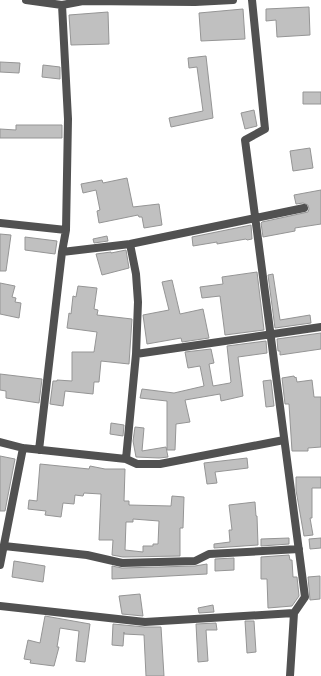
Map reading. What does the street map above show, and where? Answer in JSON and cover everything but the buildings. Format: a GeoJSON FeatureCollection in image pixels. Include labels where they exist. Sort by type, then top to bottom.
{"type":"FeatureCollection","features":[{"type":"Feature","properties":{"kind":"street"},"geometry":{"type":"LineString","coordinates":[[26,0],[62,5],[83,1],[233,0]]}},
{"type":"Feature","properties":{"kind":"street"},"geometry":{"type":"LineString","coordinates":[[252,0],[265,129],[245,140],[254,218],[305,597],[294,613],[290,676]]}},
{"type":"Feature","properties":{"kind":"street"},"geometry":{"type":"LineString","coordinates":[[39,450],[62,252],[66,230],[68,119],[62,5]]}},
{"type":"Feature","properties":{"kind":"street"},"geometry":{"type":"LineString","coordinates":[[62,252],[130,244],[304,208]]}},
{"type":"Feature","properties":{"kind":"street"},"geometry":{"type":"LineString","coordinates":[[0,222],[66,230]]}},
{"type":"Feature","properties":{"kind":"street"},"geometry":{"type":"LineString","coordinates":[[126,459],[136,354],[136,274],[130,244]]}},
{"type":"Feature","properties":{"kind":"street"},"geometry":{"type":"LineString","coordinates":[[136,354],[321,326]]}},
{"type":"Feature","properties":{"kind":"street"},"geometry":{"type":"LineString","coordinates":[[0,442],[23,448],[126,459],[137,464],[160,464],[284,440]]}},
{"type":"Feature","properties":{"kind":"street"},"geometry":{"type":"LineString","coordinates":[[0,565],[23,448]]}},
{"type":"Feature","properties":{"kind":"street"},"geometry":{"type":"LineString","coordinates":[[4,546],[87,555],[122,564],[195,560],[209,554],[299,549]]}},
{"type":"Feature","properties":{"kind":"street"},"geometry":{"type":"LineString","coordinates":[[0,606],[144,622],[294,613]]}}]}
